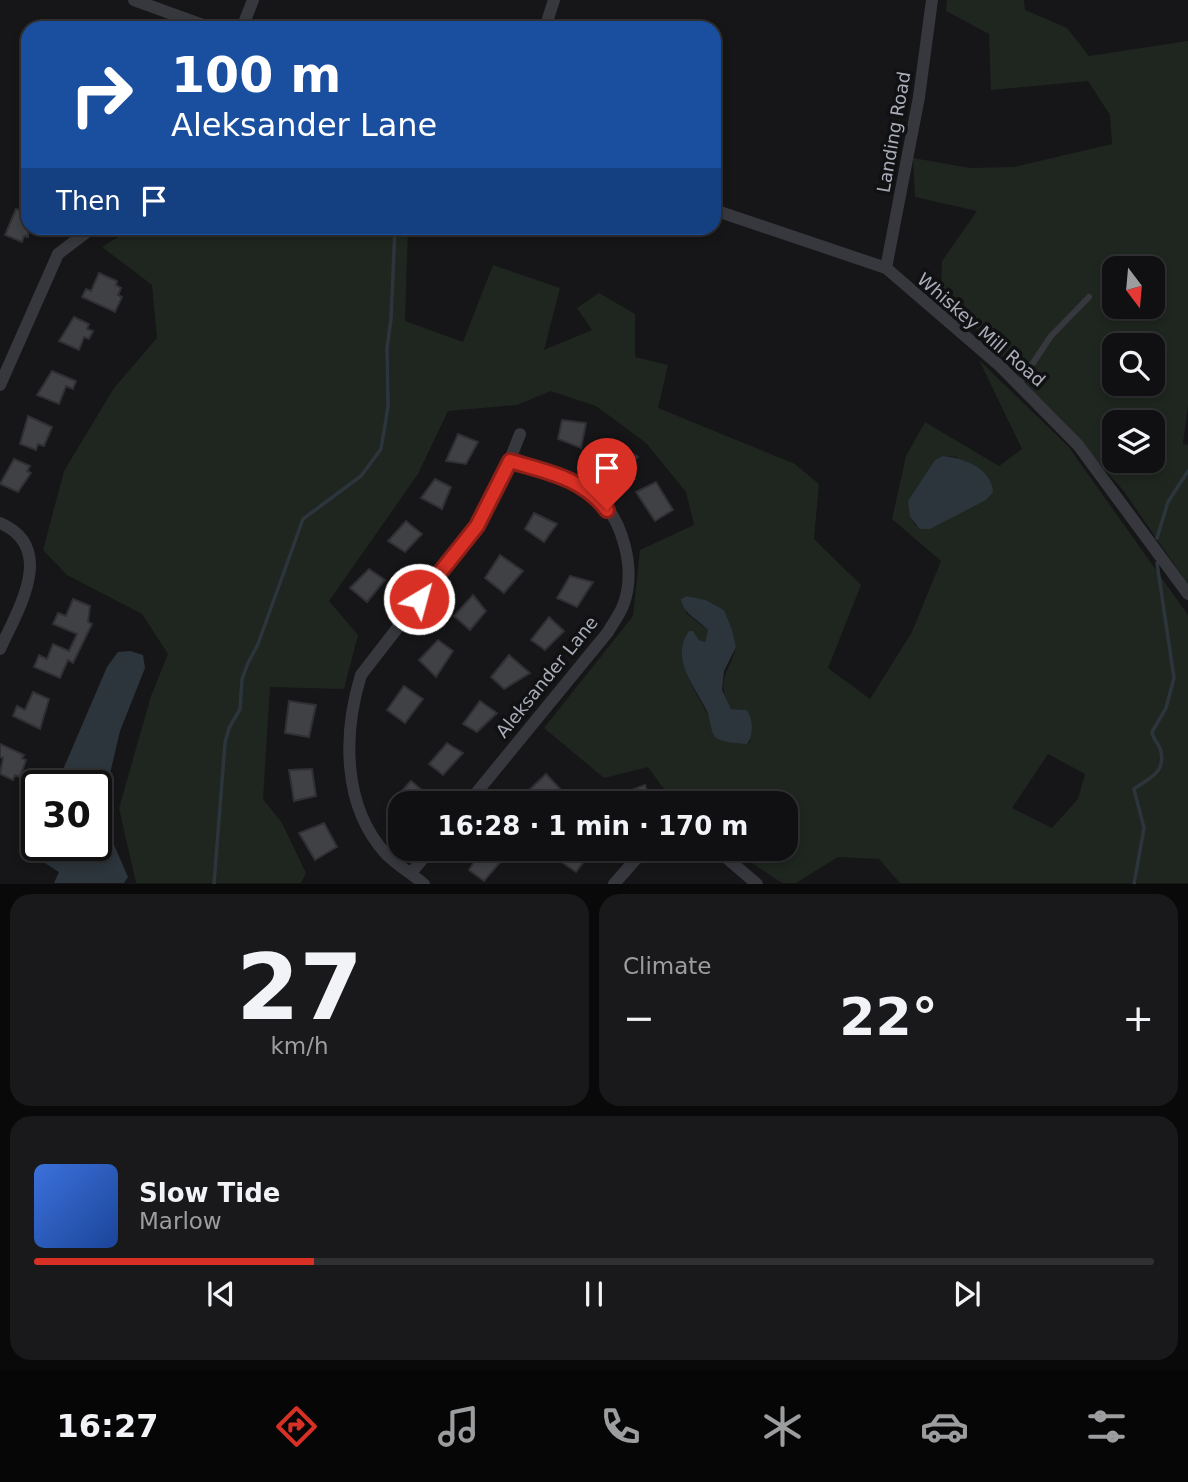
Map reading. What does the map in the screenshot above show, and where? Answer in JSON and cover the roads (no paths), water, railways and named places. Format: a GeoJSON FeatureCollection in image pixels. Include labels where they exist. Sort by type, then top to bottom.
{"type":"FeatureCollection","features":[{"type":"Feature","properties":{"kind":"street"},"geometry":{"type":"LineString","coordinates":[[134,0],[192,21]]}},
{"type":"Feature","properties":{"kind":"street"},"geometry":{"type":"LineString","coordinates":[[245,21],[253,0]]}},
{"type":"Feature","properties":{"kind":"street"},"geometry":{"type":"LineString","coordinates":[[547,21],[554,0]]}},
{"type":"Feature","properties":{"kind":"street","name":"Landing Road"},"geometry":{"type":"LineString","coordinates":[[886,268],[919,97],[932,0]]}},
{"type":"Feature","properties":{"kind":"street","name":"Whiskey Mill Road"},"geometry":{"type":"LineString","coordinates":[[721,212],[886,268],[1019,384],[1079,445],[1188,594]]}},
{"type":"Feature","properties":{"kind":"street"},"geometry":{"type":"LineString","coordinates":[[0,385],[58,254],[83,235]]}},
{"type":"Feature","properties":{"kind":"street"},"geometry":{"type":"LineString","coordinates":[[424,884],[386,853],[368,826],[356,799],[348,758],[354,698],[361,676],[477,526],[510,461],[520,434]]}},
{"type":"Feature","properties":{"kind":"street","name":"Aleksander Lane"},"geometry":{"type":"LineString","coordinates":[[478,791],[608,632],[624,604],[628,579],[627,555],[620,531],[595,495],[570,479],[510,461]]}},
{"type":"Feature","properties":{"kind":"street"},"geometry":{"type":"LineString","coordinates":[[0,523],[13,528],[24,544],[32,579],[0,649]]}},
{"type":"Feature","properties":{"kind":"street"},"geometry":{"type":"LineString","coordinates":[[411,873],[421,861]]}},
{"type":"Feature","properties":{"kind":"street"},"geometry":{"type":"LineString","coordinates":[[614,884],[634,861]]}},
{"type":"Feature","properties":{"kind":"street"},"geometry":{"type":"LineString","coordinates":[[730,861],[757,884]]}},
{"type":"Feature","properties":{"kind":"lane"},"geometry":{"type":"LineString","coordinates":[[1019,384],[1051,335],[1089,297]]}},
{"type":"Feature","properties":{"kind":"waterway"},"geometry":{"type":"LineString","coordinates":[[214,884],[225,743],[229,728],[240,709],[242,679],[258,644],[303,519],[361,476],[381,449],[388,407],[387,348],[395,235]]}},
{"type":"Feature","properties":{"kind":"waterway"},"geometry":{"type":"LineString","coordinates":[[1157,538],[1168,502],[1188,471]]}},
{"type":"Feature","properties":{"kind":"waterway"},"geometry":{"type":"LineString","coordinates":[[1134,884],[1144,828],[1134,789],[1155,774],[1161,764],[1160,748],[1152,732],[1166,708],[1174,678],[1157,563]]}}]}
